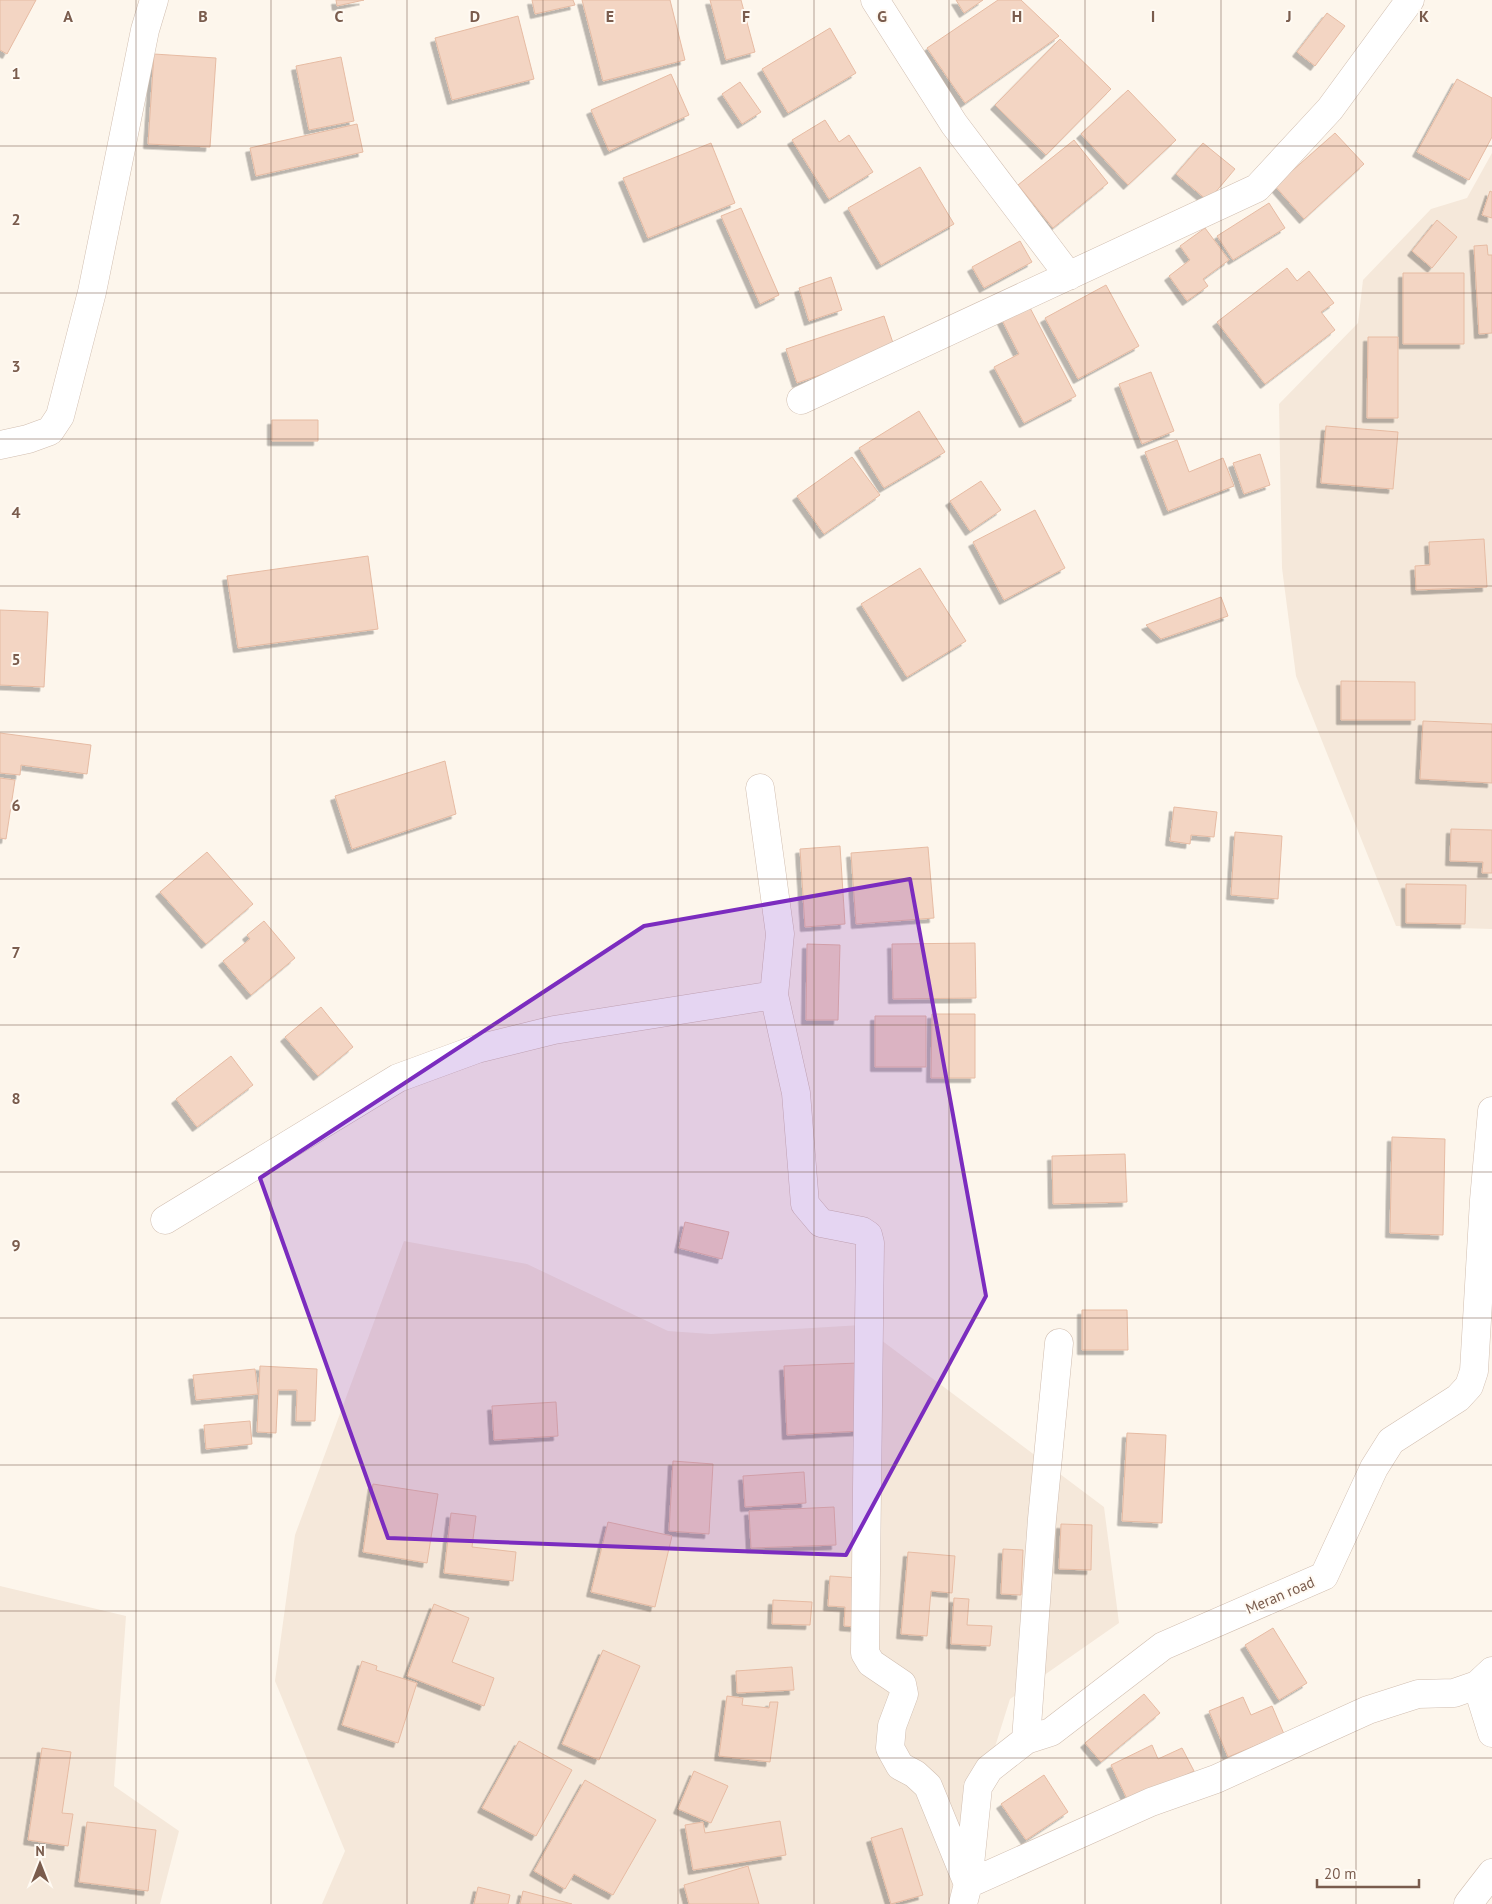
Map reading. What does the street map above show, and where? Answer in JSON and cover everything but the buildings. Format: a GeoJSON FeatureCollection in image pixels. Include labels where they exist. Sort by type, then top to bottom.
{"type":"FeatureCollection","features":[{"type":"Feature","properties":{"kind":"street"},"geometry":{"type":"LineString","coordinates":[[0,444],[28,439],[50,431],[60,416],[92,292],[145,30],[154,0]]}},
{"type":"Feature","properties":{"kind":"street"},"geometry":{"type":"LineString","coordinates":[[875,0],[954,124],[1069,276]]}},
{"type":"Feature","properties":{"kind":"street"},"geometry":{"type":"LineString","coordinates":[[801,400],[1257,188],[1330,109],[1410,0]]}},
{"type":"Feature","properties":{"kind":"street"},"geometry":{"type":"LineString","coordinates":[[760,788],[780,934],[774,995],[796,1092],[805,1204],[822,1223],[862,1231],[868,1234],[870,1243],[865,1653],[871,1663],[902,1684],[904,1694],[892,1726],[890,1748],[900,1766],[915,1774],[928,1786],[966,1894],[1152,1802],[1216,1779],[1368,1710],[1418,1694],[1454,1693],[1485,1678],[1492,1733]]}},
{"type":"Feature","properties":{"kind":"street"},"geometry":{"type":"LineString","coordinates":[[165,1220],[398,1078],[477,1049],[554,1030],[774,995]]}},
{"type":"Feature","properties":{"kind":"street","name":"Meran road"},"geometry":{"type":"LineString","coordinates":[[966,1894],[978,1787],[989,1768],[1026,1740],[1051,1732],[1163,1646],[1324,1576],[1374,1468],[1391,1441],[1458,1398],[1469,1386],[1474,1371],[1484,1200],[1492,1111]]}},
{"type":"Feature","properties":{"kind":"street"},"geometry":{"type":"LineString","coordinates":[[1026,1740],[1042,1519],[1059,1343]]}},
{"type":"Feature","properties":{"kind":"street"},"geometry":{"type":"LineString","coordinates":[[1468,1904],[1492,1873]]}},
{"type":"Feature","properties":{"kind":"highlighted area"},"geometry":{"type":"Polygon","coordinates":[[[910,879],[986,1296],[846,1555],[388,1538],[260,1178],[644,926],[910,879]]]}},
{"type":"Feature","properties":{"kind":"shaded area"},"geometry":{"type":"Polygon","coordinates":[[[1492,153],[1492,929],[1396,926],[1296,676],[1282,568],[1279,404],[1358,323],[1363,280],[1431,209],[1467,198],[1492,153]]]}},
{"type":"Feature","properties":{"kind":"shaded area"},"geometry":{"type":"Polygon","coordinates":[[[404,1241],[527,1264],[668,1331],[711,1334],[861,1325],[1104,1507],[1119,1623],[1010,1699],[979,1798],[956,1904],[322,1904],[345,1851],[275,1681],[295,1535],[404,1241]]]}},
{"type":"Feature","properties":{"kind":"shaded area"},"geometry":{"type":"Polygon","coordinates":[[[0,1586],[126,1616],[114,1786],[179,1831],[160,1904],[0,1904],[0,1586]]]}}]}
